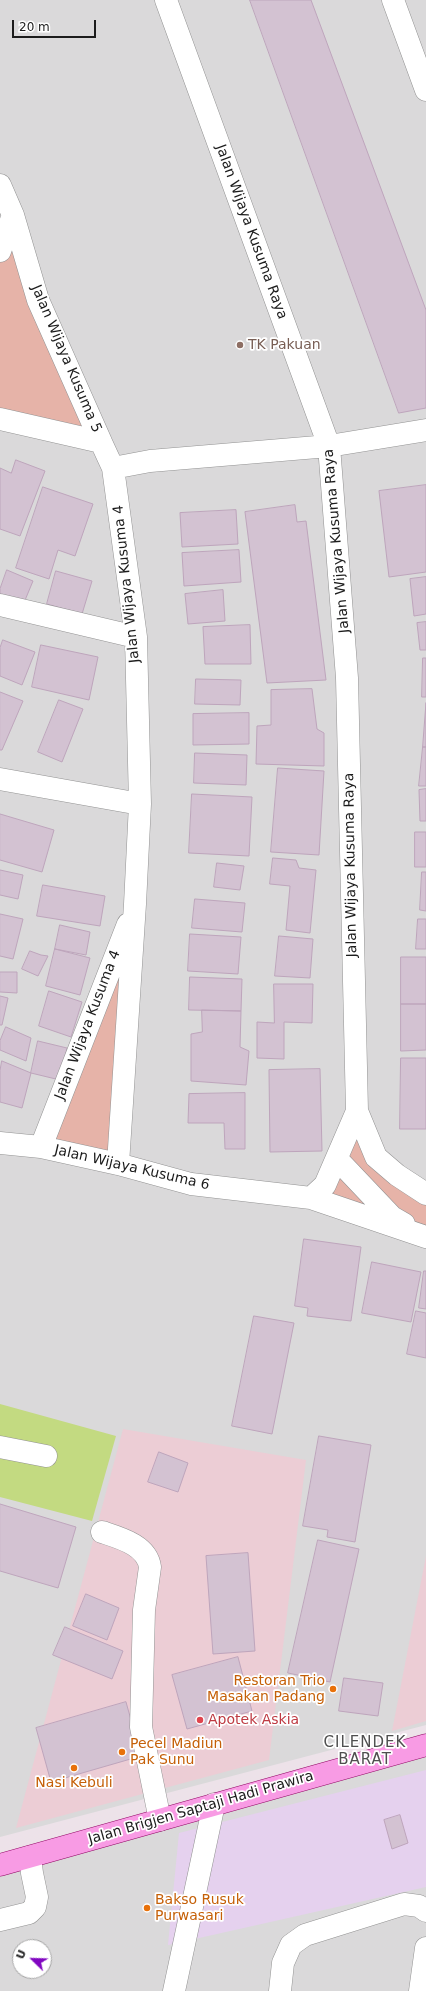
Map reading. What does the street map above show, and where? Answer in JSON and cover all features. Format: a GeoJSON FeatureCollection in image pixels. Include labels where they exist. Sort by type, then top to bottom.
{"type":"FeatureCollection","features":[{"type":"Feature","properties":{"kind":"main road","name":"Jalan Brigjen Saptaji Hadi Prawira"},"geometry":{"type":"LineString","coordinates":[[0,1865],[426,1745]]}},
{"type":"Feature","properties":{"kind":"street","name":"Jalan Wijaya Kusuma Raya"},"geometry":{"type":"LineString","coordinates":[[166,0],[329,446],[348,678],[356,1111],[376,1157],[397,1175],[426,1194]]}},
{"type":"Feature","properties":{"kind":"street"},"geometry":{"type":"LineString","coordinates":[[393,0],[426,90]]}},
{"type":"Feature","properties":{"kind":"street","name":"Jalan Wijaya Kusuma 5"},"geometry":{"type":"LineString","coordinates":[[0,185],[12,215],[38,300],[101,442]]}},
{"type":"Feature","properties":{"kind":"street"},"geometry":{"type":"LineString","coordinates":[[0,251],[12,215]]}},
{"type":"Feature","properties":{"kind":"street"},"geometry":{"type":"LineString","coordinates":[[0,419],[101,442]]}},
{"type":"Feature","properties":{"kind":"street"},"geometry":{"type":"LineString","coordinates":[[113,468],[150,461],[329,446],[426,430]]}},
{"type":"Feature","properties":{"kind":"street","name":"Jalan Wijaya Kusuma 4"},"geometry":{"type":"LineString","coordinates":[[101,442],[113,468],[136,637],[140,804],[118,1164]]}},
{"type":"Feature","properties":{"kind":"street"},"geometry":{"type":"LineString","coordinates":[[0,605],[136,637]]}},
{"type":"Feature","properties":{"kind":"street"},"geometry":{"type":"LineString","coordinates":[[0,779],[140,804]]}},
{"type":"Feature","properties":{"kind":"street","name":"Jalan Wijaya Kusuma 4"},"geometry":{"type":"LineString","coordinates":[[41,1147],[135,904]]}},
{"type":"Feature","properties":{"kind":"street","name":"Jalan Wijaya Kusuma Raya"},"geometry":{"type":"LineString","coordinates":[[311,1198],[325,1185],[356,1111]]}},
{"type":"Feature","properties":{"kind":"street","name":"Jalan Wijaya Kusuma 6"},"geometry":{"type":"LineString","coordinates":[[0,1143],[41,1147],[118,1164],[191,1184],[311,1198],[426,1237]]}},
{"type":"Feature","properties":{"kind":"street"},"geometry":{"type":"LineString","coordinates":[[337,1159],[392,1216],[426,1237]]}},
{"type":"Feature","properties":{"kind":"street"},"geometry":{"type":"LineString","coordinates":[[0,1447],[46,1456]]}},
{"type":"Feature","properties":{"kind":"street"},"geometry":{"type":"LineString","coordinates":[[102,1532],[133,1544],[149,1561],[150,1567],[144,1610],[141,1727],[160,1820]]}},
{"type":"Feature","properties":{"kind":"street"},"geometry":{"type":"LineString","coordinates":[[174,1991],[214,1804]]}},
{"type":"Feature","properties":{"kind":"street"},"geometry":{"type":"LineString","coordinates":[[0,1920],[29,1913],[35,1907],[37,1897],[30,1857]]}},
{"type":"Feature","properties":{"kind":"street"},"geometry":{"type":"LineString","coordinates":[[280,1991],[283,1963],[288,1951],[291,1945],[305,1935],[404,1904],[419,1906],[426,1911]]}},
{"type":"Feature","properties":{"kind":"street"},"geometry":{"type":"LineString","coordinates":[[420,1991],[426,1948]]}},
{"type":"Feature","properties":{"kind":"shaded area"},"geometry":{"type":"Polygon","coordinates":[[[0,0],[426,0],[426,1725],[0,1837],[0,0]]]}},
{"type":"Feature","properties":{"kind":"shaded area"},"geometry":{"type":"Polygon","coordinates":[[[13,215],[101,442],[0,419],[0,251],[13,215]]]}},
{"type":"Feature","properties":{"kind":"shaded area"},"geometry":{"type":"Polygon","coordinates":[[[135,904],[118,1164],[41,1147],[135,904]]]}},
{"type":"Feature","properties":{"kind":"shaded area"},"geometry":{"type":"Polygon","coordinates":[[[357,1111],[376,1157],[426,1194],[426,1237],[311,1198],[357,1111]]]}},
{"type":"Feature","properties":{"kind":"shaded area"},"geometry":{"type":"Polygon","coordinates":[[[123,1429],[306,1460],[269,1760],[16,1828],[123,1429]]]}},
{"type":"Feature","properties":{"kind":"shaded area"},"geometry":{"type":"Polygon","coordinates":[[[426,1556],[426,1721],[392,1731],[426,1556]]]}},
{"type":"Feature","properties":{"kind":"shaded area"},"geometry":{"type":"Polygon","coordinates":[[[426,1750],[426,1991],[0,1991],[0,1864],[426,1750]]]}},
{"type":"Feature","properties":{"kind":"shaded area"},"geometry":{"type":"Polygon","coordinates":[[[426,1770],[426,1887],[168,1945],[179,1833],[426,1770]]]}},
{"type":"Feature","properties":{"kind":"green space"},"geometry":{"type":"Polygon","coordinates":[[[0,1404],[116,1436],[92,1521],[0,1497],[0,1404]]]}},
{"type":"Feature","properties":{"kind":"building"},"geometry":{"type":"Polygon","coordinates":[[[250,0],[311,0],[426,310],[426,408],[399,413],[250,0]]]}},
{"type":"Feature","properties":{"kind":"building"},"geometry":{"type":"Polygon","coordinates":[[[16,460],[45,471],[20,536],[0,529],[0,468],[11,473],[16,460]]]}},
{"type":"Feature","properties":{"kind":"building"},"geometry":{"type":"Polygon","coordinates":[[[426,485],[426,572],[389,577],[379,491],[426,485]]]}},
{"type":"Feature","properties":{"kind":"building"},"geometry":{"type":"Polygon","coordinates":[[[43,487],[93,504],[75,556],[58,550],[49,579],[16,568],[43,487]]]}},
{"type":"Feature","properties":{"kind":"building"},"geometry":{"type":"Polygon","coordinates":[[[295,505],[297,522],[306,521],[326,680],[267,683],[245,512],[295,505]]]}},
{"type":"Feature","properties":{"kind":"building"},"geometry":{"type":"Polygon","coordinates":[[[236,510],[238,544],[182,547],[180,513],[236,510]]]}},
{"type":"Feature","properties":{"kind":"building"},"geometry":{"type":"Polygon","coordinates":[[[239,550],[241,582],[184,586],[182,553],[239,550]]]}},
{"type":"Feature","properties":{"kind":"building"},"geometry":{"type":"Polygon","coordinates":[[[7,570],[33,581],[23,605],[0,596],[0,589],[7,570]]]}},
{"type":"Feature","properties":{"kind":"building"},"geometry":{"type":"Polygon","coordinates":[[[56,571],[92,581],[82,614],[47,604],[56,571]]]}},
{"type":"Feature","properties":{"kind":"building"},"geometry":{"type":"Polygon","coordinates":[[[426,577],[426,614],[414,616],[410,579],[426,577]]]}},
{"type":"Feature","properties":{"kind":"building"},"geometry":{"type":"Polygon","coordinates":[[[223,590],[225,621],[188,624],[185,594],[223,590]]]}},
{"type":"Feature","properties":{"kind":"building"},"geometry":{"type":"Polygon","coordinates":[[[426,622],[426,650],[420,650],[417,623],[426,622]]]}},
{"type":"Feature","properties":{"kind":"building"},"geometry":{"type":"Polygon","coordinates":[[[250,625],[251,664],[205,664],[203,627],[250,625]]]}},
{"type":"Feature","properties":{"kind":"building"},"geometry":{"type":"Polygon","coordinates":[[[3,640],[35,652],[22,685],[0,676],[0,648],[3,640]]]}},
{"type":"Feature","properties":{"kind":"building"},"geometry":{"type":"Polygon","coordinates":[[[41,645],[98,657],[89,700],[32,687],[41,645]]]}},
{"type":"Feature","properties":{"kind":"building"},"geometry":{"type":"Polygon","coordinates":[[[423,658],[426,658],[426,697],[422,697],[423,658]]]}},
{"type":"Feature","properties":{"kind":"building"},"geometry":{"type":"Polygon","coordinates":[[[196,679],[241,680],[240,705],[195,704],[196,679]]]}},
{"type":"Feature","properties":{"kind":"building"},"geometry":{"type":"Polygon","coordinates":[[[312,689],[317,729],[324,733],[324,766],[256,764],[257,726],[271,725],[271,690],[312,689]]]}},
{"type":"Feature","properties":{"kind":"building"},"geometry":{"type":"Polygon","coordinates":[[[0,692],[23,701],[2,750],[0,750],[0,692]]]}},
{"type":"Feature","properties":{"kind":"building"},"geometry":{"type":"Polygon","coordinates":[[[59,700],[83,709],[62,762],[38,752],[59,700]]]}},
{"type":"Feature","properties":{"kind":"building"},"geometry":{"type":"Polygon","coordinates":[[[426,703],[426,747],[423,747],[426,703]]]}},
{"type":"Feature","properties":{"kind":"building"},"geometry":{"type":"Polygon","coordinates":[[[249,713],[249,744],[193,745],[193,714],[249,713]]]}},
{"type":"Feature","properties":{"kind":"building"},"geometry":{"type":"Polygon","coordinates":[[[423,747],[426,747],[426,786],[419,786],[423,747]]]}},
{"type":"Feature","properties":{"kind":"building"},"geometry":{"type":"Polygon","coordinates":[[[195,753],[247,755],[246,785],[194,783],[195,753]]]}},
{"type":"Feature","properties":{"kind":"building"},"geometry":{"type":"Polygon","coordinates":[[[278,768],[324,771],[319,855],[271,852],[278,768]]]}},
{"type":"Feature","properties":{"kind":"building"},"geometry":{"type":"Polygon","coordinates":[[[426,789],[426,821],[420,821],[419,790],[426,789]]]}},
{"type":"Feature","properties":{"kind":"building"},"geometry":{"type":"Polygon","coordinates":[[[192,794],[252,797],[249,856],[189,853],[192,794]]]}},
{"type":"Feature","properties":{"kind":"building"},"geometry":{"type":"Polygon","coordinates":[[[0,814],[54,830],[42,872],[0,860],[0,814]]]}},
{"type":"Feature","properties":{"kind":"building"},"geometry":{"type":"Polygon","coordinates":[[[415,832],[426,832],[426,867],[415,867],[415,832]]]}},
{"type":"Feature","properties":{"kind":"building"},"geometry":{"type":"Polygon","coordinates":[[[273,858],[296,860],[299,868],[316,870],[310,933],[286,930],[290,886],[270,884],[273,858]]]}},
{"type":"Feature","properties":{"kind":"building"},"geometry":{"type":"Polygon","coordinates":[[[217,863],[244,866],[240,890],[214,887],[217,863]]]}},
{"type":"Feature","properties":{"kind":"building"},"geometry":{"type":"Polygon","coordinates":[[[0,870],[23,875],[18,899],[0,895],[0,870]]]}},
{"type":"Feature","properties":{"kind":"building"},"geometry":{"type":"Polygon","coordinates":[[[422,872],[426,872],[426,911],[420,910],[422,872]]]}},
{"type":"Feature","properties":{"kind":"building"},"geometry":{"type":"Polygon","coordinates":[[[43,885],[105,896],[100,926],[37,916],[43,885]]]}},
{"type":"Feature","properties":{"kind":"building"},"geometry":{"type":"Polygon","coordinates":[[[195,899],[245,903],[242,932],[192,928],[195,899]]]}},
{"type":"Feature","properties":{"kind":"building"},"geometry":{"type":"Polygon","coordinates":[[[0,914],[23,919],[13,959],[0,956],[0,914]]]}},
{"type":"Feature","properties":{"kind":"building"},"geometry":{"type":"Polygon","coordinates":[[[418,919],[426,919],[426,949],[416,949],[418,919]]]}},
{"type":"Feature","properties":{"kind":"building"},"geometry":{"type":"Polygon","coordinates":[[[60,925],[90,932],[86,955],[55,949],[60,925]]]}},
{"type":"Feature","properties":{"kind":"building"},"geometry":{"type":"Polygon","coordinates":[[[190,934],[241,937],[238,974],[188,971],[190,934]]]}},
{"type":"Feature","properties":{"kind":"building"},"geometry":{"type":"Polygon","coordinates":[[[279,936],[313,939],[310,978],[275,976],[279,936]]]}},
{"type":"Feature","properties":{"kind":"building"},"geometry":{"type":"Polygon","coordinates":[[[55,949],[90,958],[80,995],[46,986],[55,949]]]}},
{"type":"Feature","properties":{"kind":"building"},"geometry":{"type":"Polygon","coordinates":[[[30,951],[48,956],[38,976],[22,969],[30,951]]]}},
{"type":"Feature","properties":{"kind":"building"},"geometry":{"type":"Polygon","coordinates":[[[401,957],[426,957],[426,1004],[401,1004],[401,957]]]}},
{"type":"Feature","properties":{"kind":"building"},"geometry":{"type":"Polygon","coordinates":[[[0,972],[17,972],[17,993],[0,992],[0,972]]]}},
{"type":"Feature","properties":{"kind":"building"},"geometry":{"type":"Polygon","coordinates":[[[190,977],[242,979],[241,1011],[189,1010],[190,977]]]}},
{"type":"Feature","properties":{"kind":"building"},"geometry":{"type":"Polygon","coordinates":[[[274,984],[313,984],[312,1023],[284,1022],[284,1059],[257,1058],[257,1022],[274,1023],[274,984]]]}},
{"type":"Feature","properties":{"kind":"building"},"geometry":{"type":"Polygon","coordinates":[[[49,991],[82,1002],[71,1037],[39,1026],[49,991]]]}},
{"type":"Feature","properties":{"kind":"building"},"geometry":{"type":"Polygon","coordinates":[[[0,996],[8,998],[2,1025],[0,1025],[0,996]]]}},
{"type":"Feature","properties":{"kind":"building"},"geometry":{"type":"Polygon","coordinates":[[[401,1004],[426,1004],[426,1050],[401,1051],[401,1004]]]}},
{"type":"Feature","properties":{"kind":"building"},"geometry":{"type":"Polygon","coordinates":[[[202,1010],[241,1011],[240,1047],[249,1051],[246,1085],[191,1081],[191,1034],[202,1032],[202,1010]]]}},
{"type":"Feature","properties":{"kind":"building"},"geometry":{"type":"Polygon","coordinates":[[[6,1027],[31,1038],[26,1061],[0,1050],[0,1041],[6,1027]]]}},
{"type":"Feature","properties":{"kind":"building"},"geometry":{"type":"Polygon","coordinates":[[[38,1041],[67,1048],[60,1080],[31,1073],[38,1041]]]}},
{"type":"Feature","properties":{"kind":"building"},"geometry":{"type":"Polygon","coordinates":[[[401,1058],[426,1058],[426,1129],[400,1129],[401,1058]]]}},
{"type":"Feature","properties":{"kind":"building"},"geometry":{"type":"Polygon","coordinates":[[[2,1061],[31,1073],[22,1108],[0,1102],[0,1071],[2,1061]]]}},
{"type":"Feature","properties":{"kind":"building"},"geometry":{"type":"Polygon","coordinates":[[[320,1069],[322,1151],[270,1152],[269,1070],[320,1069]]]}},
{"type":"Feature","properties":{"kind":"building"},"geometry":{"type":"Polygon","coordinates":[[[245,1093],[245,1149],[225,1149],[224,1123],[188,1123],[189,1094],[245,1093]]]}},
{"type":"Feature","properties":{"kind":"building"},"geometry":{"type":"Polygon","coordinates":[[[304,1239],[361,1247],[351,1321],[307,1316],[308,1308],[295,1306],[304,1239]]]}},
{"type":"Feature","properties":{"kind":"building"},"geometry":{"type":"Polygon","coordinates":[[[372,1262],[421,1272],[411,1322],[362,1313],[372,1262]]]}},
{"type":"Feature","properties":{"kind":"building"},"geometry":{"type":"Polygon","coordinates":[[[424,1271],[426,1271],[426,1309],[419,1308],[424,1271]]]}},
{"type":"Feature","properties":{"kind":"building"},"geometry":{"type":"Polygon","coordinates":[[[416,1311],[426,1313],[426,1358],[407,1354],[416,1311]]]}},
{"type":"Feature","properties":{"kind":"building"},"geometry":{"type":"Polygon","coordinates":[[[254,1316],[294,1323],[272,1434],[232,1426],[254,1316]]]}},
{"type":"Feature","properties":{"kind":"building"},"geometry":{"type":"Polygon","coordinates":[[[319,1436],[371,1445],[355,1542],[327,1537],[328,1530],[303,1526],[319,1436]]]}},
{"type":"Feature","properties":{"kind":"building"},"geometry":{"type":"Polygon","coordinates":[[[159,1452],[188,1463],[178,1492],[148,1482],[159,1452]]]}},
{"type":"Feature","properties":{"kind":"building"},"geometry":{"type":"Polygon","coordinates":[[[0,1504],[76,1527],[58,1588],[0,1571],[0,1504]]]}},
{"type":"Feature","properties":{"kind":"building"},"geometry":{"type":"Polygon","coordinates":[[[318,1540],[359,1549],[330,1682],[288,1673],[318,1540]]]}},
{"type":"Feature","properties":{"kind":"building"},"geometry":{"type":"Polygon","coordinates":[[[248,1553],[255,1651],[213,1654],[206,1556],[248,1553]]]}},
{"type":"Feature","properties":{"kind":"building"},"geometry":{"type":"Polygon","coordinates":[[[86,1594],[119,1608],[107,1640],[73,1626],[86,1594]]]}},
{"type":"Feature","properties":{"kind":"building"},"geometry":{"type":"Polygon","coordinates":[[[65,1627],[123,1651],[112,1679],[53,1655],[65,1627]]]}},
{"type":"Feature","properties":{"kind":"building"},"geometry":{"type":"Polygon","coordinates":[[[238,1657],[252,1711],[187,1729],[172,1675],[238,1657]]]}},
{"type":"Feature","properties":{"kind":"building"},"geometry":{"type":"Polygon","coordinates":[[[344,1678],[383,1683],[378,1716],[339,1711],[344,1678]]]}},
{"type":"Feature","properties":{"kind":"building"},"geometry":{"type":"Polygon","coordinates":[[[126,1702],[141,1756],[51,1782],[36,1728],[126,1702]]]}},
{"type":"Feature","properties":{"kind":"building"},"geometry":{"type":"Polygon","coordinates":[[[400,1815],[408,1843],[392,1849],[384,1820],[400,1815]]]}},
{"type":"Feature","properties":{"kind":"place","name":"TK Pakuan"},"geometry":{"type":"Point","coordinates":[240,345]}},
{"type":"Feature","properties":{"kind":"place","name":"Restoran Trio Masakan Padang"},"geometry":{"type":"Point","coordinates":[333,1689]}},
{"type":"Feature","properties":{"kind":"place","name":"Apotek Askia"},"geometry":{"type":"Point","coordinates":[200,1720]}},
{"type":"Feature","properties":{"kind":"place","name":"Pecel Madiun Pak Sunu"},"geometry":{"type":"Point","coordinates":[122,1752]}},
{"type":"Feature","properties":{"kind":"place","name":"Nasi Kebuli"},"geometry":{"type":"Point","coordinates":[74,1768]}},
{"type":"Feature","properties":{"kind":"place","name":"Bakso Rusuk Purwasari"},"geometry":{"type":"Point","coordinates":[147,1908]}},
{"type":"Feature","properties":{"kind":"district","name":"CILENDEK BARAT"},"geometry":{"type":"Point","coordinates":[365,1752]}}]}
